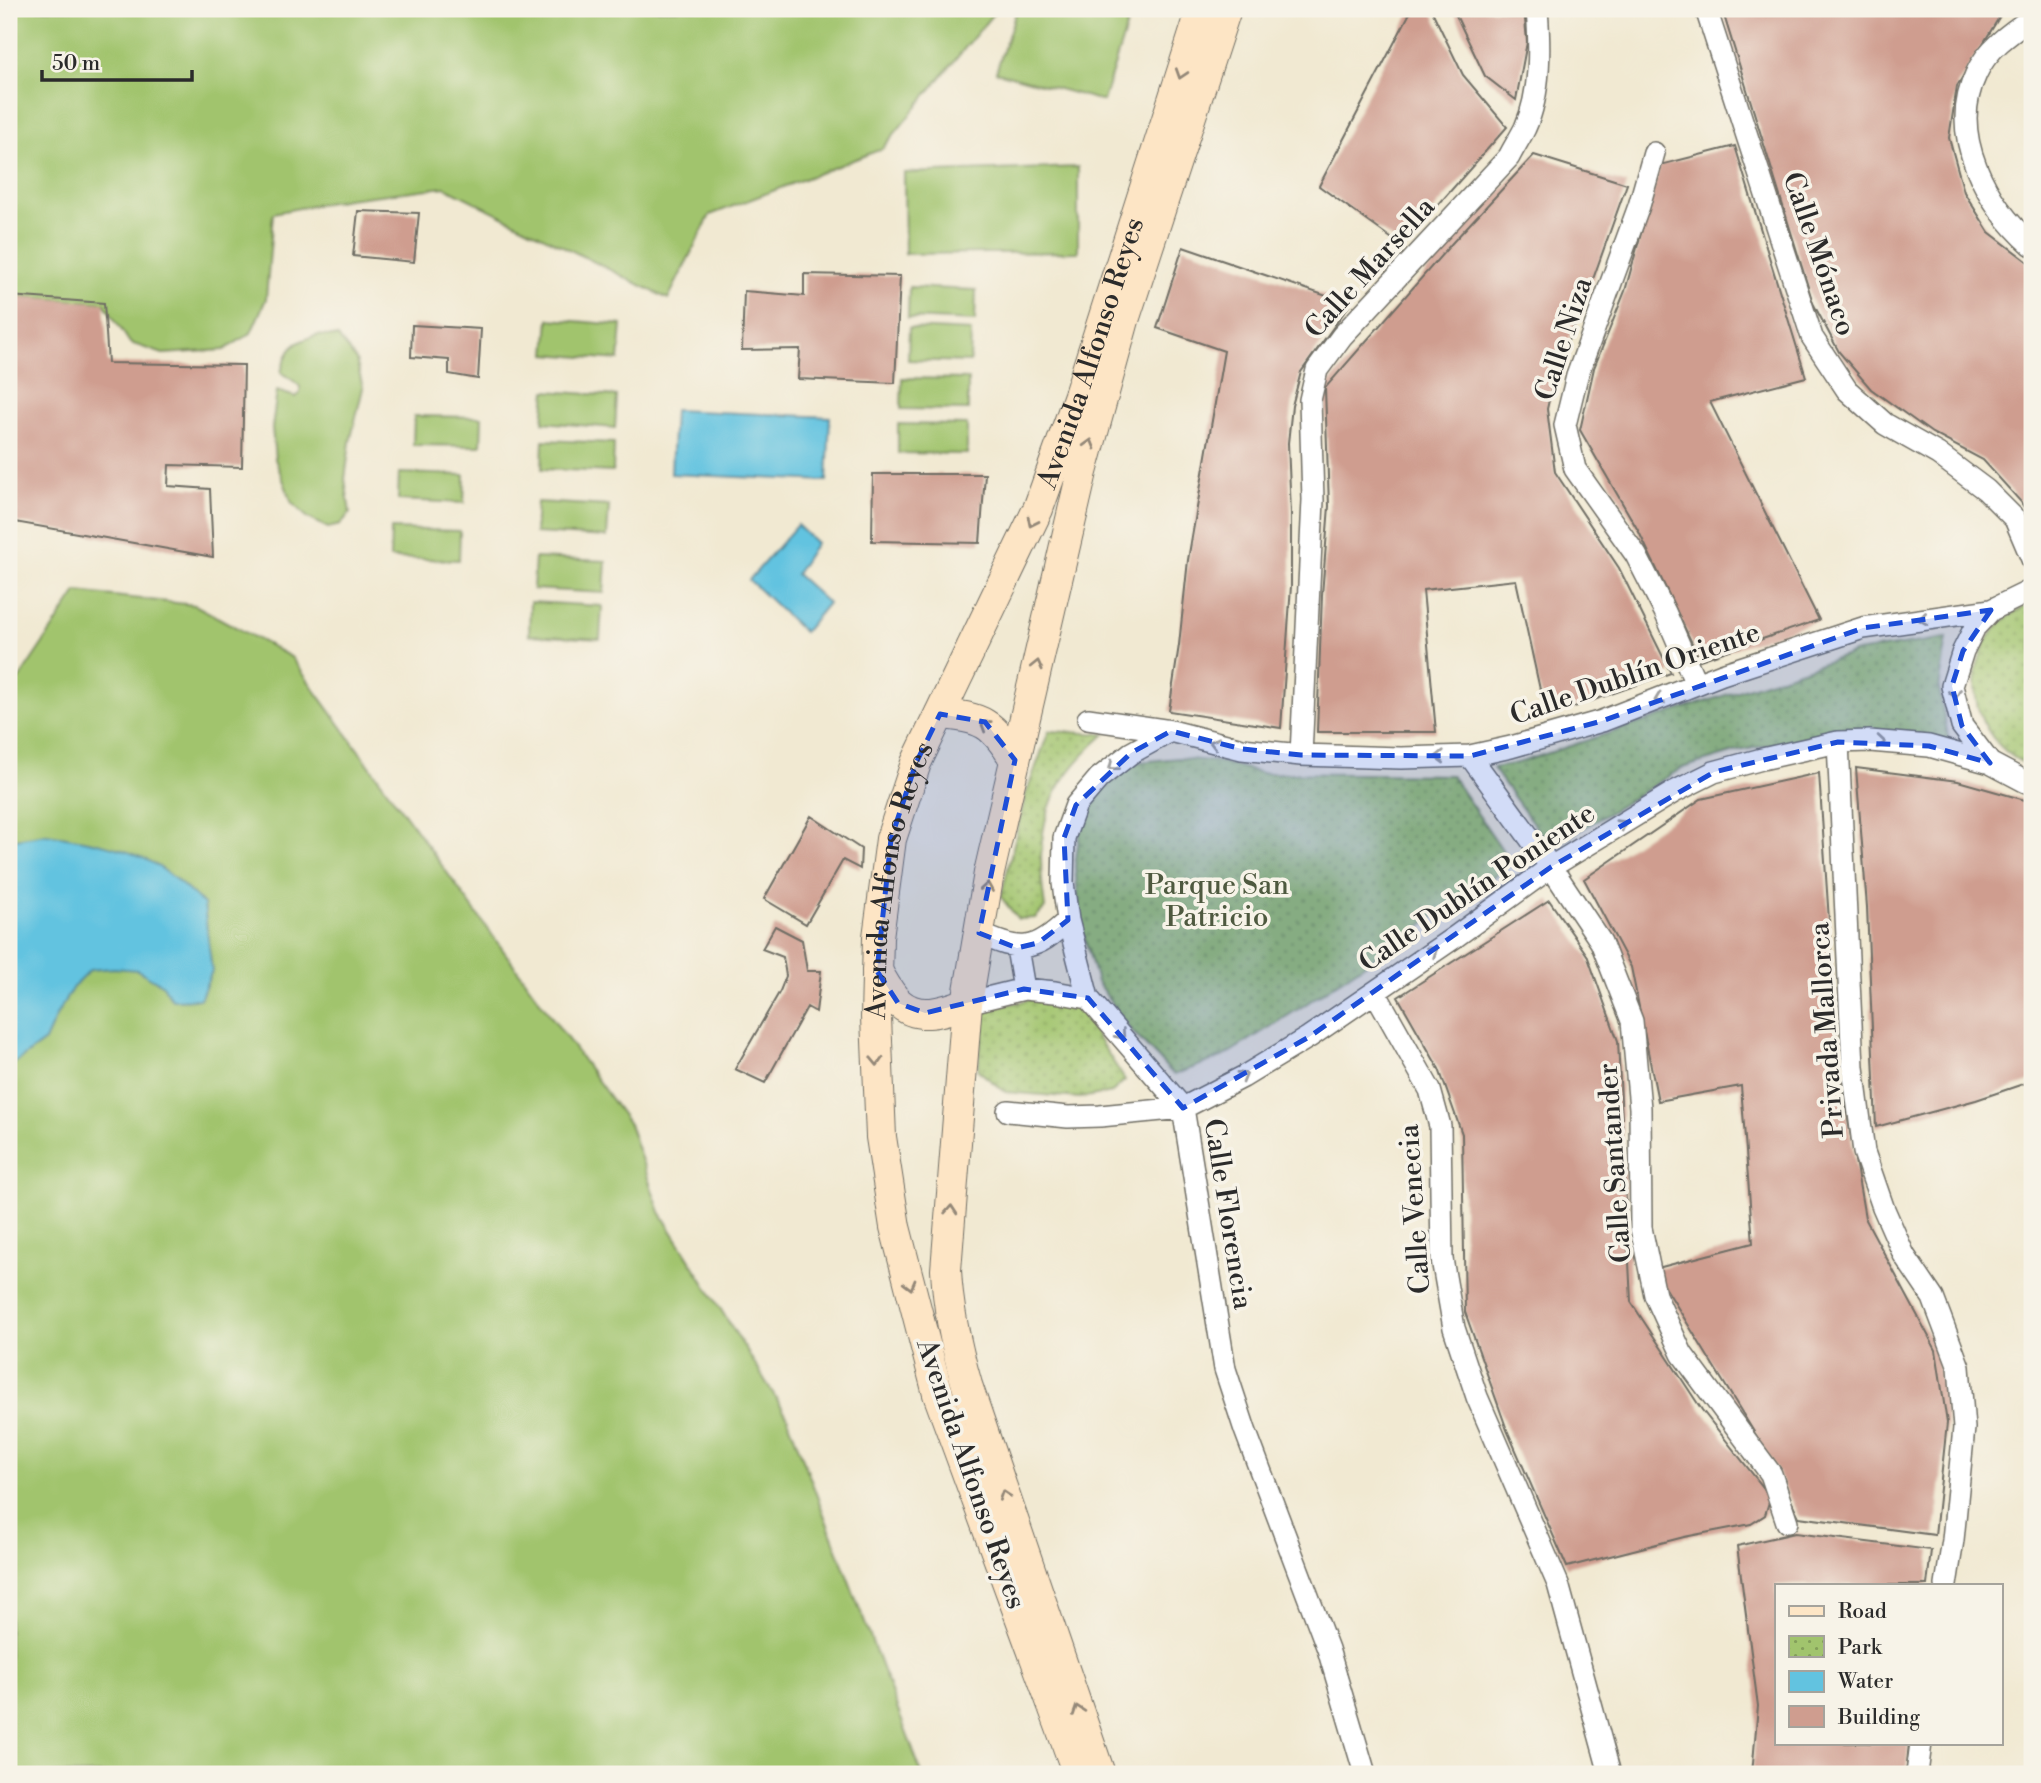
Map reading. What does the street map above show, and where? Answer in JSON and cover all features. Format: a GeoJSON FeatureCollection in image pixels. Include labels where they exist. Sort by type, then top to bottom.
{"type":"FeatureCollection","features":[{"type":"Feature","properties":{"kind":"main road","name":"Avenida Alfonso Reyes"},"geometry":{"type":"LineString","coordinates":[[1078,1774],[939,1394],[895,1227],[881,1137],[876,1017],[878,937],[891,839],[915,763],[1038,509],[1079,395],[1202,9]]}},
{"type":"Feature","properties":{"kind":"main road","name":"Avenida Alfonso Reyes"},"geometry":{"type":"LineString","coordinates":[[1100,1774],[967,1385],[947,1303],[946,1270],[967,1003],[989,873],[1082,472],[1124,320],[1226,9]]}},
{"type":"Feature","properties":{"kind":"main road"},"geometry":{"type":"LineString","coordinates":[[940,714],[968,716],[985,722],[1002,737],[1015,760]]}},
{"type":"Feature","properties":{"kind":"main road"},"geometry":{"type":"LineString","coordinates":[[877,971],[898,1003],[911,1011],[941,1012],[967,1003]]}},
{"type":"Feature","properties":{"kind":"street","name":"Calle Marsella"},"geometry":{"type":"LineString","coordinates":[[1301,755],[1313,500],[1310,400],[1317,370],[1342,335],[1509,157],[1526,126],[1534,98],[1540,44],[1537,9]]}},
{"type":"Feature","properties":{"kind":"street","name":"Calle Mónaco"},"geometry":{"type":"LineString","coordinates":[[1706,9],[1812,337],[1847,390],[1885,424],[1938,454],[1986,490],[2015,520],[2032,559]]}},
{"type":"Feature","properties":{"kind":"street"},"geometry":{"type":"LineString","coordinates":[[2032,18],[2002,38],[1976,73],[1967,107],[1969,146],[1980,177],[2015,230],[2032,245]]}},
{"type":"Feature","properties":{"kind":"street","name":"Calle Niza"},"geometry":{"type":"LineString","coordinates":[[1654,153],[1607,298],[1577,376],[1565,425],[1575,468],[1636,555],[1665,611],[1696,684]]}},
{"type":"Feature","properties":{"kind":"street","name":"Calle Dublín Oriente"},"geometry":{"type":"LineString","coordinates":[[1088,719],[1171,731],[1242,749],[1301,755],[1401,758],[1470,756],[1511,747],[1602,720],[1794,649],[1863,628],[1991,610],[2032,590]]}},
{"type":"Feature","properties":{"kind":"street","name":"Calle Dublín Oriente"},"geometry":{"type":"LineString","coordinates":[[1991,610],[1975,627],[1963,651],[1952,687],[1962,726],[1990,763],[2029,782]]}},
{"type":"Feature","properties":{"kind":"street","name":"Calle Florencia"},"geometry":{"type":"LineString","coordinates":[[1171,731],[1131,753],[1099,778],[1076,805],[1064,838],[1063,883],[1069,920],[1088,998],[1183,1108],[1225,1369],[1245,1430],[1328,1649],[1365,1774]]}},
{"type":"Feature","properties":{"kind":"street","name":"Calle Dublín Poniente"},"geometry":{"type":"LineString","coordinates":[[1008,1111],[1079,1117],[1183,1108],[1254,1070],[1375,992],[1551,867],[1674,792],[1714,772],[1838,742],[1870,741],[1929,746],[1990,763]]}},
{"type":"Feature","properties":{"kind":"street","name":"Privada Mallorca"},"geometry":{"type":"LineString","coordinates":[[1838,742],[1853,1067],[1864,1152],[1883,1207],[1905,1255],[1933,1298],[1959,1367],[1964,1427],[1946,1584]]}},
{"type":"Feature","properties":{"kind":"street","name":"Calle Santander"},"geometry":{"type":"LineString","coordinates":[[1470,756],[1551,867],[1601,943],[1632,1021],[1640,1108],[1641,1228],[1655,1295],[1682,1354],[1770,1474],[1787,1522]]}},
{"type":"Feature","properties":{"kind":"street"},"geometry":{"type":"LineString","coordinates":[[979,933],[1017,948],[1038,943],[1053,935],[1069,920]]}},
{"type":"Feature","properties":{"kind":"street"},"geometry":{"type":"LineString","coordinates":[[1017,948],[1024,989]]}},
{"type":"Feature","properties":{"kind":"street"},"geometry":{"type":"LineString","coordinates":[[967,1003],[1024,989],[1088,998]]}},
{"type":"Feature","properties":{"kind":"street","name":"Calle Venecia"},"geometry":{"type":"LineString","coordinates":[[1375,992],[1430,1090],[1440,1126],[1442,1259],[1454,1328],[1477,1397],[1558,1584],[1610,1774]]}},
{"type":"Feature","properties":{"kind":"street"},"geometry":{"type":"LineString","coordinates":[[1916,1774],[1922,1744]]}},
{"type":"Feature","properties":{"kind":"highlighted area"},"geometry":{"type":"Polygon","coordinates":[[[1991,610],[1963,651],[1952,686],[1962,726],[1990,763],[1929,746],[1838,742],[1714,772],[1551,867],[1309,1037],[1183,1108],[1088,998],[1024,989],[925,1013],[898,1003],[877,971],[891,839],[916,763],[940,714],[985,722],[1015,760],[979,933],[1017,948],[1038,943],[1068,920],[1064,838],[1076,805],[1131,753],[1171,731],[1242,749],[1301,755],[1470,756],[1602,721],[1863,628],[1991,610]]]}},
{"type":"Feature","properties":{"kind":"green space"},"geometry":{"type":"Polygon","coordinates":[[[9,9],[997,9],[882,149],[710,215],[668,299],[445,187],[347,199],[273,213],[266,299],[251,333],[224,350],[163,354],[130,343],[104,303],[9,296],[9,9]]]}},
{"type":"Feature","properties":{"kind":"green space"},"geometry":{"type":"Polygon","coordinates":[[[1017,9],[1132,9],[1103,101],[996,72],[1017,9]]]}},
{"type":"Feature","properties":{"kind":"green space"},"geometry":{"type":"Polygon","coordinates":[[[1078,167],[1078,252],[905,254],[904,173],[1078,167]]]}},
{"type":"Feature","properties":{"kind":"green space"},"geometry":{"type":"Polygon","coordinates":[[[909,287],[976,290],[975,321],[908,318],[909,287]]]}},
{"type":"Feature","properties":{"kind":"green space"},"geometry":{"type":"Polygon","coordinates":[[[549,319],[622,325],[619,360],[546,354],[549,319]]]}},
{"type":"Feature","properties":{"kind":"green space"},"geometry":{"type":"Polygon","coordinates":[[[909,328],[971,331],[970,362],[908,360],[909,328]]]}},
{"type":"Feature","properties":{"kind":"green space"},"geometry":{"type":"Polygon","coordinates":[[[318,335],[338,337],[356,360],[363,388],[350,442],[345,479],[350,513],[340,525],[328,528],[308,518],[292,503],[275,459],[272,428],[277,391],[296,397],[300,393],[300,387],[281,372],[286,357],[297,343],[318,335]]]}},
{"type":"Feature","properties":{"kind":"green space"},"geometry":{"type":"Polygon","coordinates":[[[902,378],[968,379],[968,410],[901,409],[902,378]]]}},
{"type":"Feature","properties":{"kind":"green space"},"geometry":{"type":"Polygon","coordinates":[[[546,391],[617,396],[615,428],[543,422],[546,391]]]}},
{"type":"Feature","properties":{"kind":"green space"},"geometry":{"type":"Polygon","coordinates":[[[414,416],[482,417],[481,446],[413,445],[414,416]]]}},
{"type":"Feature","properties":{"kind":"green space"},"geometry":{"type":"Polygon","coordinates":[[[898,424],[967,425],[967,454],[898,453],[898,424]]]}},
{"type":"Feature","properties":{"kind":"green space"},"geometry":{"type":"Polygon","coordinates":[[[543,440],[614,443],[613,472],[542,469],[543,440]]]}},
{"type":"Feature","properties":{"kind":"green space"},"geometry":{"type":"Polygon","coordinates":[[[399,473],[465,475],[464,503],[398,500],[399,473]]]}},
{"type":"Feature","properties":{"kind":"green space"},"geometry":{"type":"Polygon","coordinates":[[[537,502],[609,506],[607,537],[535,533],[537,502]]]}},
{"type":"Feature","properties":{"kind":"green space"},"geometry":{"type":"Polygon","coordinates":[[[391,529],[460,531],[459,560],[390,558],[391,529]]]}},
{"type":"Feature","properties":{"kind":"green space"},"geometry":{"type":"Polygon","coordinates":[[[535,558],[606,561],[604,593],[533,589],[535,558]]]}},
{"type":"Feature","properties":{"kind":"green space"},"geometry":{"type":"Polygon","coordinates":[[[77,592],[195,605],[291,657],[629,1124],[660,1212],[786,1414],[922,1774],[9,1774],[9,694],[77,592]]]}},
{"type":"Feature","properties":{"kind":"green space"},"geometry":{"type":"Polygon","coordinates":[[[530,602],[602,606],[600,639],[529,635],[530,602]]]}},
{"type":"Feature","properties":{"kind":"green space"},"geometry":{"type":"Polygon","coordinates":[[[2032,603],[2032,767],[1999,745],[1987,730],[1976,694],[1976,675],[1980,655],[1994,630],[2014,613],[2032,603]]]}},
{"type":"Feature","properties":{"kind":"green space"},"geometry":{"type":"Polygon","coordinates":[[[1947,638],[1939,689],[1949,742],[1837,732],[1738,751],[1682,768],[1551,848],[1493,768],[1518,763],[1857,652],[1947,638]]]}},
{"type":"Feature","properties":{"kind":"green space"},"geometry":{"type":"Polygon","coordinates":[[[1049,731],[1105,734],[1068,773],[1048,812],[1041,855],[1045,908],[1035,918],[1018,919],[1001,897],[1026,794],[1049,731]]]}},
{"type":"Feature","properties":{"kind":"green space","name":"Parque San Patricio"},"geometry":{"type":"Polygon","coordinates":[[[1179,758],[1220,762],[1262,773],[1451,775],[1512,864],[1303,1006],[1224,1056],[1174,1075],[1130,1029],[1097,982],[1081,925],[1075,866],[1082,816],[1106,780],[1140,762],[1179,758]]]}},
{"type":"Feature","properties":{"kind":"green space"},"geometry":{"type":"Polygon","coordinates":[[[1041,997],[1079,1009],[1125,1080],[1112,1092],[1080,1098],[1005,1092],[978,1070],[985,1010],[1041,997]]]}},
{"type":"Feature","properties":{"kind":"water"},"geometry":{"type":"Polygon","coordinates":[[[674,410],[830,417],[827,481],[671,474],[674,410]]]}},
{"type":"Feature","properties":{"kind":"water"},"geometry":{"type":"Polygon","coordinates":[[[797,525],[816,543],[796,574],[828,603],[804,632],[749,580],[797,525]]]}},
{"type":"Feature","properties":{"kind":"water"},"geometry":{"type":"Polygon","coordinates":[[[46,834],[91,841],[136,855],[173,877],[204,904],[212,971],[200,999],[172,1000],[163,985],[137,970],[90,970],[73,987],[45,1041],[9,1067],[9,840],[46,834]]]}},
{"type":"Feature","properties":{"kind":"building"},"geometry":{"type":"Polygon","coordinates":[[[1412,9],[1431,9],[1463,75],[1507,127],[1402,246],[1319,186],[1412,9]]]}},
{"type":"Feature","properties":{"kind":"building"},"geometry":{"type":"Polygon","coordinates":[[[1453,9],[1524,9],[1527,42],[1516,100],[1485,76],[1453,9]]]}},
{"type":"Feature","properties":{"kind":"building"},"geometry":{"type":"Polygon","coordinates":[[[1722,9],[2003,11],[1957,86],[1949,138],[1964,192],[1989,232],[2032,265],[2032,522],[2021,502],[1983,460],[1932,433],[1871,389],[1839,352],[1813,303],[1722,9]]]}},
{"type":"Feature","properties":{"kind":"building"},"geometry":{"type":"Polygon","coordinates":[[[1735,146],[1806,377],[1710,402],[1819,620],[1700,660],[1639,532],[1580,430],[1594,368],[1625,291],[1660,165],[1735,146]]]}},
{"type":"Feature","properties":{"kind":"building"},"geometry":{"type":"Polygon","coordinates":[[[1534,155],[1627,184],[1592,282],[1555,373],[1547,409],[1555,472],[1619,568],[1671,673],[1546,717],[1516,580],[1423,590],[1436,732],[1317,732],[1322,595],[1329,506],[1325,388],[1453,242],[1534,155]]]}},
{"type":"Feature","properties":{"kind":"building"},"geometry":{"type":"Polygon","coordinates":[[[358,211],[419,213],[414,262],[353,256],[358,211]]]}},
{"type":"Feature","properties":{"kind":"building"},"geometry":{"type":"Polygon","coordinates":[[[1183,247],[1350,304],[1301,372],[1292,406],[1288,443],[1291,586],[1281,728],[1169,711],[1188,560],[1224,351],[1157,328],[1183,247]]]}},
{"type":"Feature","properties":{"kind":"building"},"geometry":{"type":"Polygon","coordinates":[[[804,274],[900,276],[895,383],[798,379],[800,349],[742,350],[744,291],[804,296],[804,274]]]}},
{"type":"Feature","properties":{"kind":"building"},"geometry":{"type":"Polygon","coordinates":[[[9,296],[104,303],[108,363],[244,365],[242,467],[169,465],[168,486],[210,489],[213,557],[9,521],[9,296]]]}},
{"type":"Feature","properties":{"kind":"building"},"geometry":{"type":"Polygon","coordinates":[[[412,325],[481,329],[478,379],[449,374],[449,360],[411,357],[412,325]]]}},
{"type":"Feature","properties":{"kind":"building"},"geometry":{"type":"Polygon","coordinates":[[[873,474],[985,474],[980,543],[872,541],[873,474]]]}},
{"type":"Feature","properties":{"kind":"building"},"geometry":{"type":"Polygon","coordinates":[[[1856,768],[1958,781],[2032,802],[2032,1081],[1976,1100],[1876,1127],[1867,907],[1856,768]]]}},
{"type":"Feature","properties":{"kind":"building"},"geometry":{"type":"Polygon","coordinates":[[[1819,773],[1839,1068],[1865,1218],[1936,1350],[1947,1423],[1935,1535],[1799,1517],[1773,1463],[1654,1269],[1753,1243],[1741,1086],[1658,1101],[1631,967],[1584,879],[1701,799],[1819,773]]]}},
{"type":"Feature","properties":{"kind":"building"},"geometry":{"type":"Polygon","coordinates":[[[811,816],[861,849],[860,869],[843,860],[806,924],[764,899],[811,816]]]}},
{"type":"Feature","properties":{"kind":"building"},"geometry":{"type":"Polygon","coordinates":[[[1549,900],[1587,955],[1618,1041],[1631,1302],[1702,1410],[1766,1491],[1769,1502],[1765,1515],[1751,1524],[1684,1537],[1567,1567],[1507,1430],[1465,1312],[1462,1134],[1439,1069],[1398,997],[1549,900]]]}},
{"type":"Feature","properties":{"kind":"building"},"geometry":{"type":"Polygon","coordinates":[[[775,926],[802,940],[807,971],[821,971],[816,1012],[807,1007],[765,1083],[735,1069],[786,976],[783,957],[762,949],[775,926]]]}},
{"type":"Feature","properties":{"kind":"building"},"geometry":{"type":"Polygon","coordinates":[[[1795,1533],[1931,1550],[1927,1584],[1775,1584],[1775,1744],[1909,1744],[1906,1774],[1752,1774],[1758,1706],[1737,1546],[1795,1533]]]}}]}
